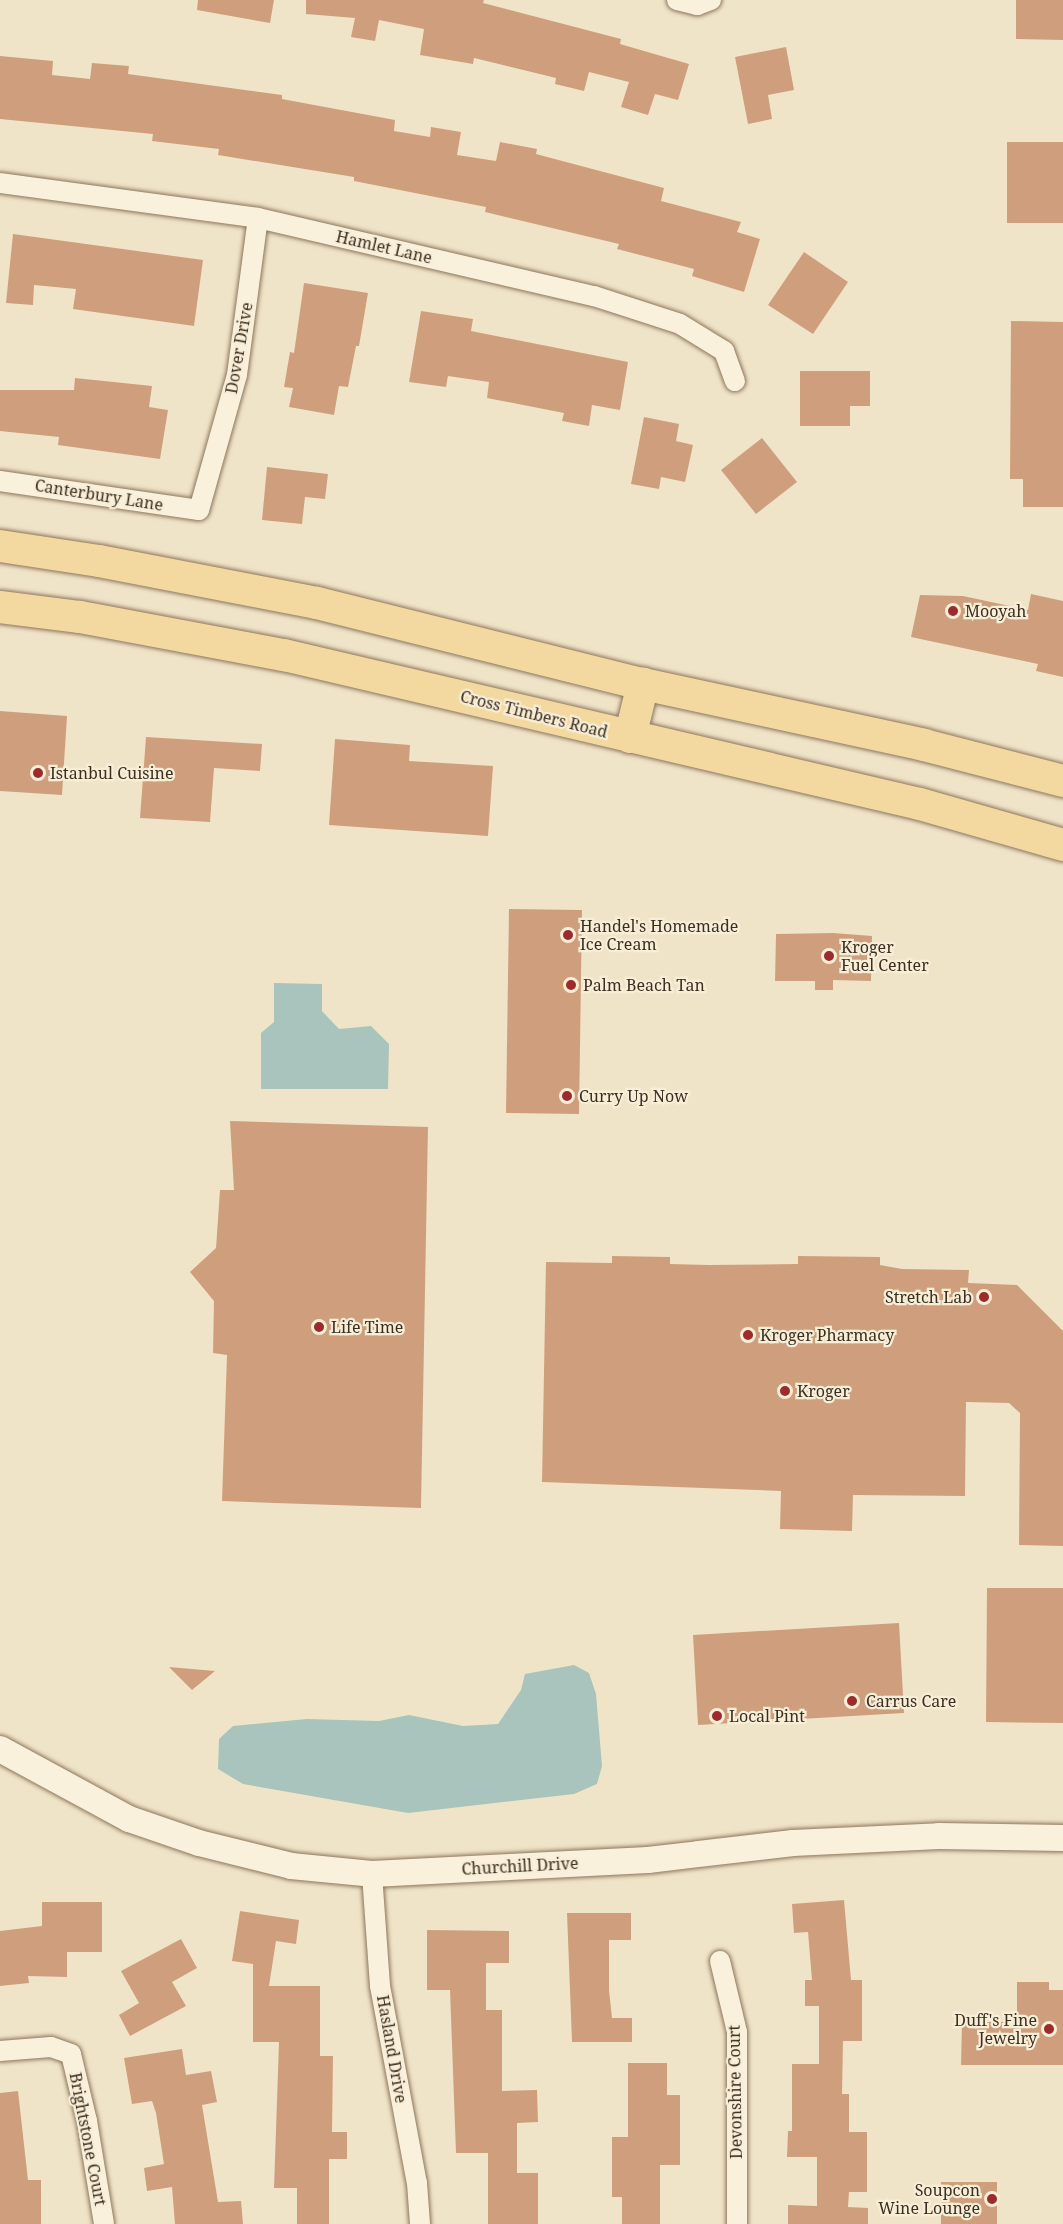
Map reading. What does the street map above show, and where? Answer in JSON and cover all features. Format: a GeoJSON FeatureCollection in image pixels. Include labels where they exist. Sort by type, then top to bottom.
{"type":"FeatureCollection","features":[{"type":"Feature","properties":{"kind":"main road"},"geometry":{"type":"LineString","coordinates":[[0,546],[99,561],[306,601],[643,684],[924,744],[1063,781]]}},
{"type":"Feature","properties":{"kind":"main road","name":"Cross Timbers Road"},"geometry":{"type":"LineString","coordinates":[[0,607],[80,617],[284,655],[920,804],[1063,845]]}},
{"type":"Feature","properties":{"kind":"main road"},"geometry":{"type":"LineString","coordinates":[[630,737],[643,684]]}},
{"type":"Feature","properties":{"kind":"street"},"geometry":{"type":"LineString","coordinates":[[677,0],[704,3]]}},
{"type":"Feature","properties":{"kind":"street","name":"Hamlet Lane"},"geometry":{"type":"LineString","coordinates":[[0,183],[258,218],[594,296],[680,324],[724,351],[735,381]]}},
{"type":"Feature","properties":{"kind":"street","name":"Dover Drive"},"geometry":{"type":"LineString","coordinates":[[198,510],[237,375],[258,218]]}},
{"type":"Feature","properties":{"kind":"street","name":"Canterbury Lane"},"geometry":{"type":"LineString","coordinates":[[0,481],[198,510]]}},
{"type":"Feature","properties":{"kind":"street","name":"Churchill Drive"},"geometry":{"type":"LineString","coordinates":[[0,1749],[129,1820],[291,1866],[372,1874],[648,1860],[793,1843],[939,1836],[1063,1838]]}},
{"type":"Feature","properties":{"kind":"street","name":"Hasland Drive"},"geometry":{"type":"LineString","coordinates":[[372,1874],[380,1986],[417,2183],[420,2224]]}},
{"type":"Feature","properties":{"kind":"street","name":"Devonshire Court"},"geometry":{"type":"LineString","coordinates":[[720,1961],[737,2032],[737,2224]]}},
{"type":"Feature","properties":{"kind":"street","name":"Brightstone Court"},"geometry":{"type":"LineString","coordinates":[[0,2051],[51,2047],[71,2055],[87,2121],[104,2224]]}},
{"type":"Feature","properties":{"kind":"water"},"geometry":{"type":"Polygon","coordinates":[[[274,983],[322,984],[322,1011],[339,1029],[371,1026],[389,1044],[388,1089],[261,1089],[261,1033],[274,1022],[274,983]]]}},
{"type":"Feature","properties":{"kind":"water"},"geometry":{"type":"Polygon","coordinates":[[[574,1665],[589,1673],[596,1694],[602,1766],[597,1784],[574,1794],[408,1813],[243,1784],[218,1769],[219,1739],[233,1726],[307,1719],[379,1721],[409,1715],[463,1726],[498,1724],[521,1690],[525,1674],[574,1665]]]}},
{"type":"Feature","properties":{"kind":"building"},"geometry":{"type":"Polygon","coordinates":[[[198,0],[274,0],[270,23],[197,10],[198,0]]]}},
{"type":"Feature","properties":{"kind":"building"},"geometry":{"type":"Polygon","coordinates":[[[306,0],[484,0],[483,3],[621,39],[620,44],[689,64],[678,100],[655,94],[648,115],[621,107],[629,82],[589,72],[584,91],[555,84],[556,78],[474,58],[473,64],[420,55],[424,29],[379,20],[375,41],[351,37],[355,18],[306,14],[306,0]]]}},
{"type":"Feature","properties":{"kind":"building"},"geometry":{"type":"Polygon","coordinates":[[[1016,0],[1063,0],[1063,40],[1016,39],[1016,0]]]}},
{"type":"Feature","properties":{"kind":"building"},"geometry":{"type":"Polygon","coordinates":[[[786,47],[794,90],[768,95],[772,119],[748,124],[735,57],[786,47]]]}},
{"type":"Feature","properties":{"kind":"building"},"geometry":{"type":"Polygon","coordinates":[[[0,56],[53,61],[52,75],[90,79],[92,63],[129,66],[128,74],[282,95],[282,99],[395,120],[394,131],[430,137],[431,127],[461,132],[457,155],[496,161],[500,142],[537,149],[536,154],[664,188],[661,201],[741,222],[737,232],[760,239],[744,292],[692,276],[694,269],[617,249],[619,244],[485,212],[486,207],[354,181],[354,177],[218,155],[219,149],[152,141],[153,134],[0,119],[0,56]]]}},
{"type":"Feature","properties":{"kind":"building"},"geometry":{"type":"Polygon","coordinates":[[[1007,142],[1063,142],[1063,223],[1007,223],[1007,142]]]}},
{"type":"Feature","properties":{"kind":"building"},"geometry":{"type":"Polygon","coordinates":[[[13,234],[203,260],[194,326],[73,309],[76,289],[34,285],[33,305],[6,303],[13,234]]]}},
{"type":"Feature","properties":{"kind":"building"},"geometry":{"type":"Polygon","coordinates":[[[804,252],[848,282],[813,334],[768,305],[804,252]]]}},
{"type":"Feature","properties":{"kind":"building"},"geometry":{"type":"Polygon","coordinates":[[[304,283],[368,293],[359,346],[356,346],[348,387],[339,386],[334,415],[289,407],[293,388],[284,387],[290,352],[294,353],[304,283]]]}},
{"type":"Feature","properties":{"kind":"building"},"geometry":{"type":"Polygon","coordinates":[[[421,311],[473,319],[471,331],[628,362],[620,410],[592,405],[589,426],[562,421],[564,413],[487,398],[489,382],[448,376],[446,387],[409,382],[421,311]]]}},
{"type":"Feature","properties":{"kind":"building"},"geometry":{"type":"Polygon","coordinates":[[[1011,321],[1063,322],[1063,507],[1023,507],[1023,479],[1010,479],[1011,321]]]}},
{"type":"Feature","properties":{"kind":"building"},"geometry":{"type":"Polygon","coordinates":[[[800,371],[870,371],[870,406],[850,406],[850,426],[800,426],[800,371]]]}},
{"type":"Feature","properties":{"kind":"building"},"geometry":{"type":"Polygon","coordinates":[[[75,378],[152,386],[149,407],[168,410],[160,459],[58,445],[59,437],[0,431],[0,390],[74,390],[75,378]]]}},
{"type":"Feature","properties":{"kind":"building"},"geometry":{"type":"Polygon","coordinates":[[[644,417],[679,424],[676,441],[693,445],[685,482],[661,477],[659,489],[631,484],[644,417]]]}},
{"type":"Feature","properties":{"kind":"building"},"geometry":{"type":"Polygon","coordinates":[[[762,438],[797,482],[756,514],[721,470],[762,438]]]}},
{"type":"Feature","properties":{"kind":"building"},"geometry":{"type":"Polygon","coordinates":[[[267,467],[328,474],[325,499],[305,497],[302,524],[262,520],[267,467]]]}},
{"type":"Feature","properties":{"kind":"building"},"geometry":{"type":"Polygon","coordinates":[[[1031,594],[1063,601],[1063,677],[1036,671],[1038,664],[911,637],[920,595],[963,596],[1028,610],[1031,594]]]}},
{"type":"Feature","properties":{"kind":"building"},"geometry":{"type":"Polygon","coordinates":[[[0,711],[67,716],[62,795],[0,791],[0,711]]]}},
{"type":"Feature","properties":{"kind":"building"},"geometry":{"type":"Polygon","coordinates":[[[146,737],[262,744],[260,771],[214,768],[210,822],[140,818],[146,737]]]}},
{"type":"Feature","properties":{"kind":"building"},"geometry":{"type":"Polygon","coordinates":[[[335,739],[410,745],[409,761],[493,766],[488,836],[329,825],[335,739]]]}},
{"type":"Feature","properties":{"kind":"building"},"geometry":{"type":"Polygon","coordinates":[[[509,909],[582,910],[579,1114],[506,1113],[509,909]]]}},
{"type":"Feature","properties":{"kind":"building"},"geometry":{"type":"Polygon","coordinates":[[[833,933],[872,936],[871,981],[833,980],[833,990],[815,990],[815,981],[775,981],[776,934],[833,933]]]}},
{"type":"Feature","properties":{"kind":"building","name":"Life Time"},"geometry":{"type":"Polygon","coordinates":[[[230,1121],[428,1127],[421,1508],[222,1501],[227,1355],[213,1353],[214,1301],[190,1272],[216,1248],[220,1190],[234,1190],[230,1121]]]}},
{"type":"Feature","properties":{"kind":"building"},"geometry":{"type":"Polygon","coordinates":[[[612,1256],[670,1257],[670,1264],[709,1265],[798,1264],[798,1256],[880,1257],[880,1265],[902,1269],[969,1270],[968,1283],[1017,1285],[1063,1331],[1063,1546],[1019,1545],[1020,1413],[1009,1403],[966,1402],[965,1496],[853,1495],[852,1531],[780,1529],[781,1491],[542,1482],[546,1262],[612,1263],[612,1256]]]}},
{"type":"Feature","properties":{"kind":"building"},"geometry":{"type":"Polygon","coordinates":[[[987,1588],[1063,1588],[1063,1723],[986,1722],[987,1588]]]}},
{"type":"Feature","properties":{"kind":"building"},"geometry":{"type":"Polygon","coordinates":[[[899,1623],[904,1713],[698,1725],[693,1635],[899,1623]]]}},
{"type":"Feature","properties":{"kind":"building"},"geometry":{"type":"Polygon","coordinates":[[[169,1667],[215,1671],[192,1690],[169,1667]]]}},
{"type":"Feature","properties":{"kind":"building"},"geometry":{"type":"Polygon","coordinates":[[[844,1900],[851,1980],[862,1980],[862,2041],[843,2041],[842,2094],[849,2094],[849,2132],[867,2132],[867,2192],[849,2192],[848,2207],[868,2208],[868,2224],[788,2224],[788,2205],[817,2206],[817,2157],[787,2157],[788,2131],[792,2131],[792,2064],[819,2064],[819,2006],[805,2006],[805,1980],[812,1980],[808,1932],[794,1933],[792,1904],[844,1900]]]}},
{"type":"Feature","properties":{"kind":"building"},"geometry":{"type":"Polygon","coordinates":[[[42,1902],[102,1902],[102,1952],[67,1952],[67,1977],[28,1976],[29,1983],[0,1986],[0,1931],[42,1926],[42,1902]]]}},
{"type":"Feature","properties":{"kind":"building"},"geometry":{"type":"Polygon","coordinates":[[[240,1911],[299,1920],[296,1944],[276,1941],[269,1986],[320,1986],[320,2056],[333,2056],[332,2132],[347,2132],[347,2159],[329,2159],[329,2224],[297,2224],[297,2188],[274,2188],[279,2042],[253,2042],[253,1964],[232,1961],[240,1911]]]}},
{"type":"Feature","properties":{"kind":"building"},"geometry":{"type":"Polygon","coordinates":[[[567,1913],[631,1913],[631,1940],[609,1940],[609,1990],[612,2018],[632,2018],[632,2042],[572,2042],[567,1913]]]}},
{"type":"Feature","properties":{"kind":"building"},"geometry":{"type":"Polygon","coordinates":[[[427,1930],[509,1931],[509,1963],[486,1963],[486,2010],[502,2010],[502,2091],[537,2090],[538,2122],[517,2123],[517,2173],[538,2173],[538,2224],[488,2224],[488,2153],[456,2153],[450,1990],[427,1990],[427,1930]]]}},
{"type":"Feature","properties":{"kind":"building"},"geometry":{"type":"Polygon","coordinates":[[[181,1939],[197,1968],[172,1982],[186,2006],[130,2036],[119,2015],[139,2003],[121,1971],[181,1939]]]}},
{"type":"Feature","properties":{"kind":"building"},"geometry":{"type":"Polygon","coordinates":[[[1017,1982],[1049,1982],[1049,1990],[1063,1990],[1063,2065],[961,2065],[962,2022],[1017,2022],[1017,1982]]]}},
{"type":"Feature","properties":{"kind":"building"},"geometry":{"type":"Polygon","coordinates":[[[182,2049],[186,2075],[211,2071],[217,2102],[202,2105],[218,2202],[241,2201],[243,2224],[175,2224],[172,2187],[147,2191],[144,2168],[164,2164],[156,2113],[152,2101],[132,2104],[124,2058],[182,2049]]]}},
{"type":"Feature","properties":{"kind":"building"},"geometry":{"type":"Polygon","coordinates":[[[628,2063],[667,2063],[667,2095],[680,2095],[680,2165],[660,2165],[660,2224],[622,2224],[622,2197],[612,2197],[612,2137],[628,2137],[628,2063]]]}},
{"type":"Feature","properties":{"kind":"building"},"geometry":{"type":"Polygon","coordinates":[[[18,2091],[28,2180],[41,2180],[41,2224],[0,2224],[0,2093],[18,2091]]]}},
{"type":"Feature","properties":{"kind":"building"},"geometry":{"type":"Polygon","coordinates":[[[941,2182],[997,2182],[997,2224],[941,2224],[941,2182]]]}},
{"type":"Feature","properties":{"kind":"place","name":"Mooyah"},"geometry":{"type":"Point","coordinates":[953,611]}},
{"type":"Feature","properties":{"kind":"place","name":"Istanbul Cuisine"},"geometry":{"type":"Point","coordinates":[38,773]}},
{"type":"Feature","properties":{"kind":"place","name":"Handel's Homemade Ice Cream"},"geometry":{"type":"Point","coordinates":[568,935]}},
{"type":"Feature","properties":{"kind":"place","name":"Kroger Fuel Center"},"geometry":{"type":"Point","coordinates":[829,956]}},
{"type":"Feature","properties":{"kind":"place","name":"Palm Beach Tan"},"geometry":{"type":"Point","coordinates":[571,985]}},
{"type":"Feature","properties":{"kind":"place","name":"Curry Up Now"},"geometry":{"type":"Point","coordinates":[567,1096]}},
{"type":"Feature","properties":{"kind":"place","name":"Stretch Lab"},"geometry":{"type":"Point","coordinates":[984,1297]}},
{"type":"Feature","properties":{"kind":"place","name":"Life Time"},"geometry":{"type":"Point","coordinates":[319,1327]}},
{"type":"Feature","properties":{"kind":"place","name":"Kroger Pharmacy"},"geometry":{"type":"Point","coordinates":[748,1335]}},
{"type":"Feature","properties":{"kind":"place","name":"Kroger"},"geometry":{"type":"Point","coordinates":[785,1391]}},
{"type":"Feature","properties":{"kind":"place","name":"Carrus Care"},"geometry":{"type":"Point","coordinates":[852,1701]}},
{"type":"Feature","properties":{"kind":"place","name":"Local Pint"},"geometry":{"type":"Point","coordinates":[717,1716]}},
{"type":"Feature","properties":{"kind":"place","name":"Duff's Fine Jewelry"},"geometry":{"type":"Point","coordinates":[1049,2029]}},
{"type":"Feature","properties":{"kind":"place","name":"Soupcon Wine Lounge"},"geometry":{"type":"Point","coordinates":[992,2199]}}]}
